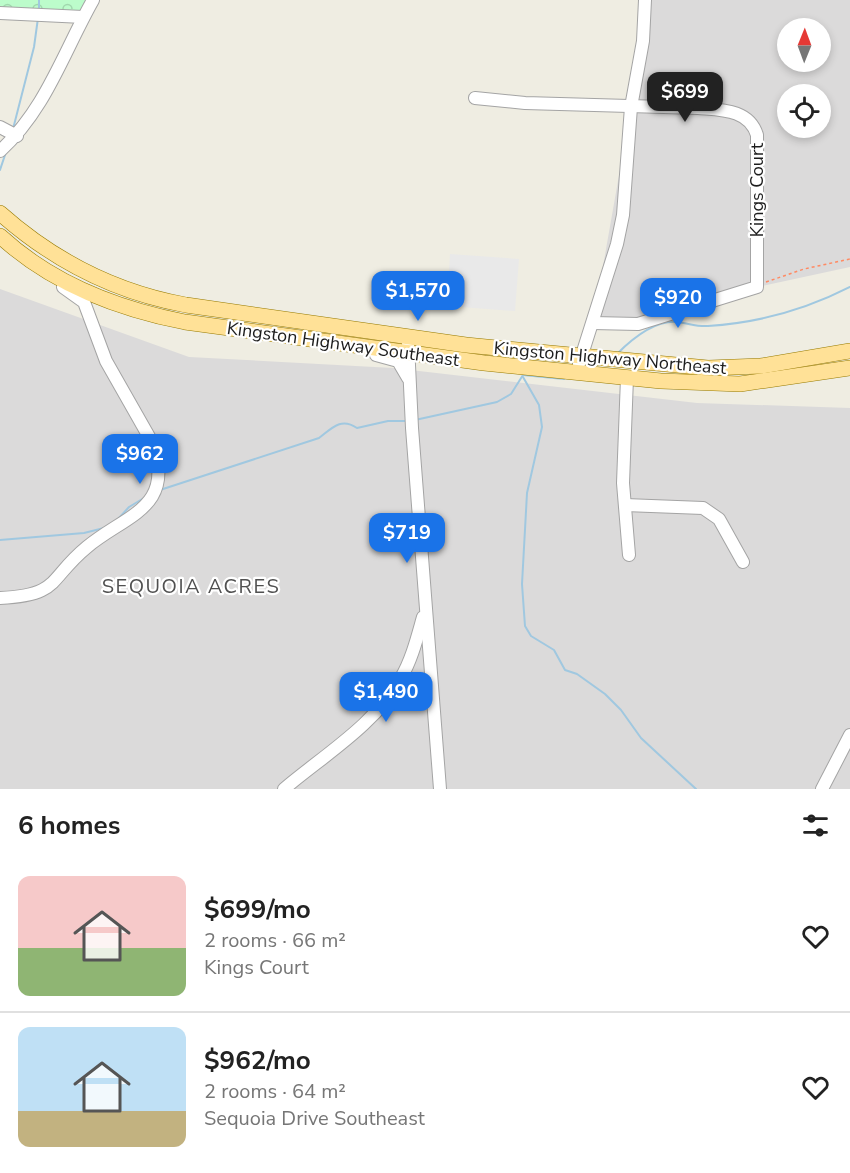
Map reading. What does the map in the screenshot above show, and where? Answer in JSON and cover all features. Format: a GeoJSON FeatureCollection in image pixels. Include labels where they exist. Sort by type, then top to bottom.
{"type":"FeatureCollection","features":[{"type":"Feature","properties":{"kind":"main road","name":"Kingston Highway Northeast"},"geometry":{"type":"LineString","coordinates":[[0,213],[25,235],[62,261],[101,281],[186,305],[408,337],[583,357],[740,369],[850,351]]}},
{"type":"Feature","properties":{"kind":"main road","name":"Kingston Highway Southeast"},"geometry":{"type":"LineString","coordinates":[[6,241],[67,282],[113,303],[185,322],[408,354],[627,378],[740,384],[850,368]]}},
{"type":"Feature","properties":{"kind":"street"},"geometry":{"type":"LineString","coordinates":[[13,0],[6,14],[83,17]]}},
{"type":"Feature","properties":{"kind":"street"},"geometry":{"type":"LineString","coordinates":[[0,151],[17,136],[43,100],[93,0]]}},
{"type":"Feature","properties":{"kind":"street"},"geometry":{"type":"LineString","coordinates":[[574,373],[583,357],[623,215],[632,107],[643,41],[645,0]]}},
{"type":"Feature","properties":{"kind":"street","name":"Kings Court"},"geometry":{"type":"LineString","coordinates":[[475,98],[725,111],[747,118],[754,124],[757,135],[758,287]]}},
{"type":"Feature","properties":{"kind":"street"},"geometry":{"type":"LineString","coordinates":[[0,127],[17,136]]}},
{"type":"Feature","properties":{"kind":"street"},"geometry":{"type":"LineString","coordinates":[[0,598],[35,594],[53,585],[86,548],[141,511],[155,488],[157,455],[143,423],[106,360],[91,319],[79,297],[47,279],[6,241]]}},
{"type":"Feature","properties":{"kind":"street"},"geometry":{"type":"LineString","coordinates":[[593,323],[638,324],[758,287]]}},
{"type":"Feature","properties":{"kind":"street"},"geometry":{"type":"LineString","coordinates":[[91,319],[94,308],[98,304],[113,303]]}},
{"type":"Feature","properties":{"kind":"street"},"geometry":{"type":"LineString","coordinates":[[408,337],[425,613],[440,789]]}},
{"type":"Feature","properties":{"kind":"street"},"geometry":{"type":"LineString","coordinates":[[310,339],[355,352],[391,358],[401,364],[410,382]]}},
{"type":"Feature","properties":{"kind":"street"},"geometry":{"type":"LineString","coordinates":[[627,378],[624,505],[629,555]]}},
{"type":"Feature","properties":{"kind":"street"},"geometry":{"type":"LineString","coordinates":[[624,505],[703,508],[718,519],[743,562]]}},
{"type":"Feature","properties":{"kind":"street"},"geometry":{"type":"LineString","coordinates":[[284,789],[354,733],[390,695],[411,659],[425,613]]}},
{"type":"Feature","properties":{"kind":"street"},"geometry":{"type":"LineString","coordinates":[[822,789],[850,735]]}},
{"type":"Feature","properties":{"kind":"path"},"geometry":{"type":"LineString","coordinates":[[758,287],[804,268],[850,259]]}},
{"type":"Feature","properties":{"kind":"shaded area"},"geometry":{"type":"Polygon","coordinates":[[[643,0],[850,0],[850,267],[757,287],[638,324],[593,323],[631,107],[643,0]]]}},
{"type":"Feature","properties":{"kind":"shaded area"},"geometry":{"type":"Polygon","coordinates":[[[450,254],[519,259],[515,311],[447,306],[450,254]]]}},
{"type":"Feature","properties":{"kind":"shaded area"},"geometry":{"type":"Polygon","coordinates":[[[0,289],[189,357],[393,368],[697,403],[850,408],[850,789],[0,789],[0,289]]]}},
{"type":"Feature","properties":{"kind":"green space"},"geometry":{"type":"Polygon","coordinates":[[[0,0],[93,0],[83,17],[0,15],[0,0]]]}},
{"type":"Feature","properties":{"kind":"waterway"},"geometry":{"type":"LineString","coordinates":[[39,0],[39,9]]}},
{"type":"Feature","properties":{"kind":"waterway"},"geometry":{"type":"LineString","coordinates":[[13,129],[34,47],[38,18]]}},
{"type":"Feature","properties":{"kind":"waterway"},"geometry":{"type":"LineString","coordinates":[[0,170],[6,152]]}},
{"type":"Feature","properties":{"kind":"waterway"},"geometry":{"type":"LineString","coordinates":[[617,354],[636,337],[660,324],[677,322],[704,326],[745,322],[781,314],[817,302],[850,287]]}},
{"type":"Feature","properties":{"kind":"waterway"},"geometry":{"type":"LineString","coordinates":[[523,375],[564,379]]}},
{"type":"Feature","properties":{"kind":"waterway"},"geometry":{"type":"LineString","coordinates":[[415,420],[497,402],[511,394],[523,375]]}},
{"type":"Feature","properties":{"kind":"waterway"},"geometry":{"type":"LineString","coordinates":[[523,377],[539,405],[542,427],[527,493],[522,584],[525,626],[531,636],[554,650],[565,670],[577,674],[605,694],[621,710],[641,738],[696,789]]}},
{"type":"Feature","properties":{"kind":"waterway"},"geometry":{"type":"LineString","coordinates":[[160,490],[319,438],[337,425],[346,424],[357,428],[388,421],[406,421]]}},
{"type":"Feature","properties":{"kind":"waterway"},"geometry":{"type":"LineString","coordinates":[[119,518],[129,507],[144,498]]}},
{"type":"Feature","properties":{"kind":"waterway"},"geometry":{"type":"LineString","coordinates":[[0,540],[84,533],[104,528]]}},
{"type":"Feature","properties":{"kind":"district","name":"SEQUOIA ACRES"},"geometry":{"type":"Point","coordinates":[191,586]}}]}
